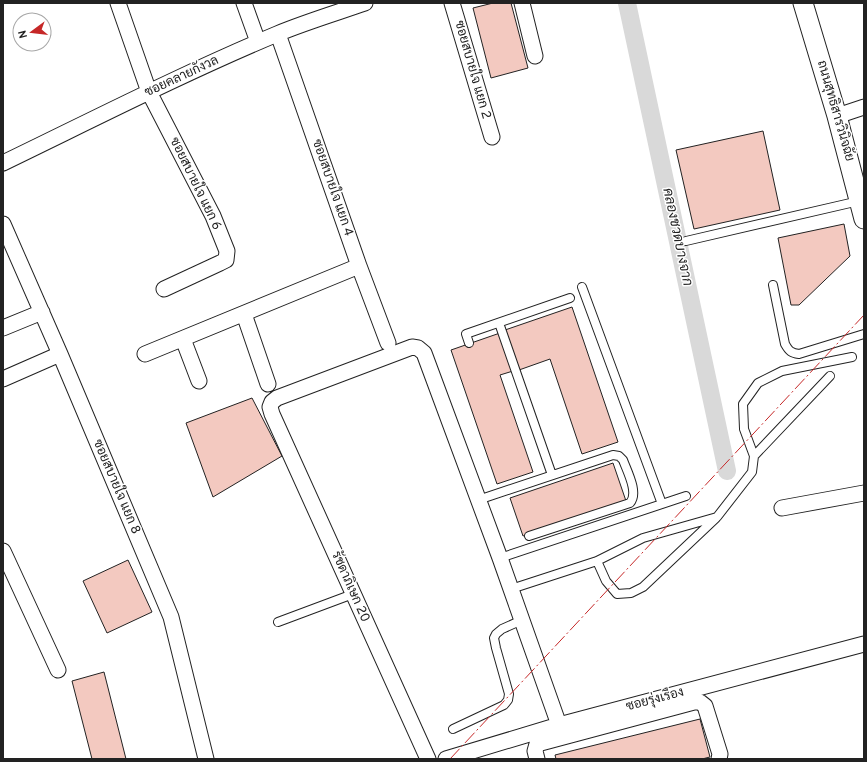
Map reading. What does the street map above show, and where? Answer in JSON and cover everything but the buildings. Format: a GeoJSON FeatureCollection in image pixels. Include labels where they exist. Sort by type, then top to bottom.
{"type":"FeatureCollection","features":[{"type":"Feature","properties":{"kind":"street"},"geometry":{"type":"LineString","coordinates":[[118,3],[149,92]]}},
{"type":"Feature","properties":{"kind":"street"},"geometry":{"type":"LineString","coordinates":[[244,3],[258,42]]}},
{"type":"Feature","properties":{"kind":"street","name":"ซอยคลายกังวล"},"geometry":{"type":"LineString","coordinates":[[3,163],[149,92],[258,42],[365,3]]}},
{"type":"Feature","properties":{"kind":"street","name":"ซอยสบายใจ แยก 2"},"geometry":{"type":"LineString","coordinates":[[452,3],[492,137]]}},
{"type":"Feature","properties":{"kind":"street"},"geometry":{"type":"LineString","coordinates":[[522,3],[535,56]]}},
{"type":"Feature","properties":{"kind":"street","name":"ถนนสุทธิสารวินิจฉัย"},"geometry":{"type":"LineString","coordinates":[[803,3],[837,116],[864,220]]}},
{"type":"Feature","properties":{"kind":"street","name":"ซอยสบายใจ แยก 4"},"geometry":{"type":"LineString","coordinates":[[278,34],[359,266],[388,342]]}},
{"type":"Feature","properties":{"kind":"street","name":"ซอยสบายใจ แยก 6"},"geometry":{"type":"LineString","coordinates":[[149,92],[213,216],[227,252],[226,260],[164,289]]}},
{"type":"Feature","properties":{"kind":"street"},"geometry":{"type":"LineString","coordinates":[[837,116],[864,107]]}},
{"type":"Feature","properties":{"kind":"street","name":"ซอยสบายใจ แยก 8"},"geometry":{"type":"LineString","coordinates":[[3,224],[60,354],[171,617],[206,759]]}},
{"type":"Feature","properties":{"kind":"street"},"geometry":{"type":"LineString","coordinates":[[146,354],[359,266]]}},
{"type":"Feature","properties":{"kind":"street"},"geometry":{"type":"LineString","coordinates":[[3,328],[42,312]]}},
{"type":"Feature","properties":{"kind":"street"},"geometry":{"type":"LineString","coordinates":[[244,314],[268,384]]}},
{"type":"Feature","properties":{"kind":"street"},"geometry":{"type":"LineString","coordinates":[[183,339],[199,381]]}},
{"type":"Feature","properties":{"kind":"street","name":"รัชดาภิเษก 20"},"geometry":{"type":"LineString","coordinates":[[428,759],[272,414],[270,407],[272,402],[277,398],[412,347],[418,348],[424,353],[478,500]]}},
{"type":"Feature","properties":{"kind":"street"},"geometry":{"type":"LineString","coordinates":[[3,379],[60,354]]}},
{"type":"Feature","properties":{"kind":"street"},"geometry":{"type":"LineString","coordinates":[[782,508],[864,493]]}},
{"type":"Feature","properties":{"kind":"street"},"geometry":{"type":"LineString","coordinates":[[478,500],[500,558],[558,725]]}},
{"type":"Feature","properties":{"kind":"street"},"geometry":{"type":"LineString","coordinates":[[3,551],[58,670]]}},
{"type":"Feature","properties":{"kind":"street","name":"ซอยรุ่งเรือง"},"geometry":{"type":"LineString","coordinates":[[446,759],[558,725],[864,644]]}},
{"type":"Feature","properties":{"kind":"street"},"geometry":{"type":"LineString","coordinates":[[537,759],[534,751],[537,744],[694,702],[700,702],[705,706],[720,754],[719,759]]}},
{"type":"Feature","properties":{"kind":"lane"},"geometry":{"type":"LineString","coordinates":[[686,241],[860,201]]}},
{"type":"Feature","properties":{"kind":"lane"},"geometry":{"type":"LineString","coordinates":[[773,285],[785,344],[789,351],[799,354],[864,334]]}},
{"type":"Feature","properties":{"kind":"lane"},"geometry":{"type":"LineString","coordinates":[[582,287],[662,504]]}},
{"type":"Feature","properties":{"kind":"lane"},"geometry":{"type":"LineString","coordinates":[[469,344],[466,334],[570,298]]}},
{"type":"Feature","properties":{"kind":"lane"},"geometry":{"type":"LineString","coordinates":[[499,323],[552,475]]}},
{"type":"Feature","properties":{"kind":"lane"},"geometry":{"type":"LineString","coordinates":[[597,561],[606,581],[617,594],[631,593],[643,587],[717,517],[752,472],[754,456],[744,429],[743,404],[758,383],[782,371],[852,357]]}},
{"type":"Feature","properties":{"kind":"lane"},"geometry":{"type":"LineString","coordinates":[[754,456],[830,376]]}},
{"type":"Feature","properties":{"kind":"lane"},"geometry":{"type":"LineString","coordinates":[[478,500],[517,482],[552,475],[613,455],[619,456],[623,460],[634,493],[634,499],[630,503],[529,536]]}},
{"type":"Feature","properties":{"kind":"lane"},"geometry":{"type":"LineString","coordinates":[[500,558],[686,496]]}},
{"type":"Feature","properties":{"kind":"lane"},"geometry":{"type":"LineString","coordinates":[[511,589],[597,561],[643,538],[717,517]]}},
{"type":"Feature","properties":{"kind":"lane"},"geometry":{"type":"LineString","coordinates":[[278,622],[353,594]]}},
{"type":"Feature","properties":{"kind":"lane"},"geometry":{"type":"LineString","coordinates":[[453,729],[504,705],[508,700],[509,694],[494,638],[502,629],[522,620]]}},
{"type":"Feature","properties":{"kind":"waterway","name":"คลองชวดบางจาก"},"geometry":{"type":"LineString","coordinates":[[627,3],[727,471]]}},
{"type":"Feature","properties":{"kind":"power"},"geometry":{"type":"LineString","coordinates":[[450,759],[864,315]]}}]}
